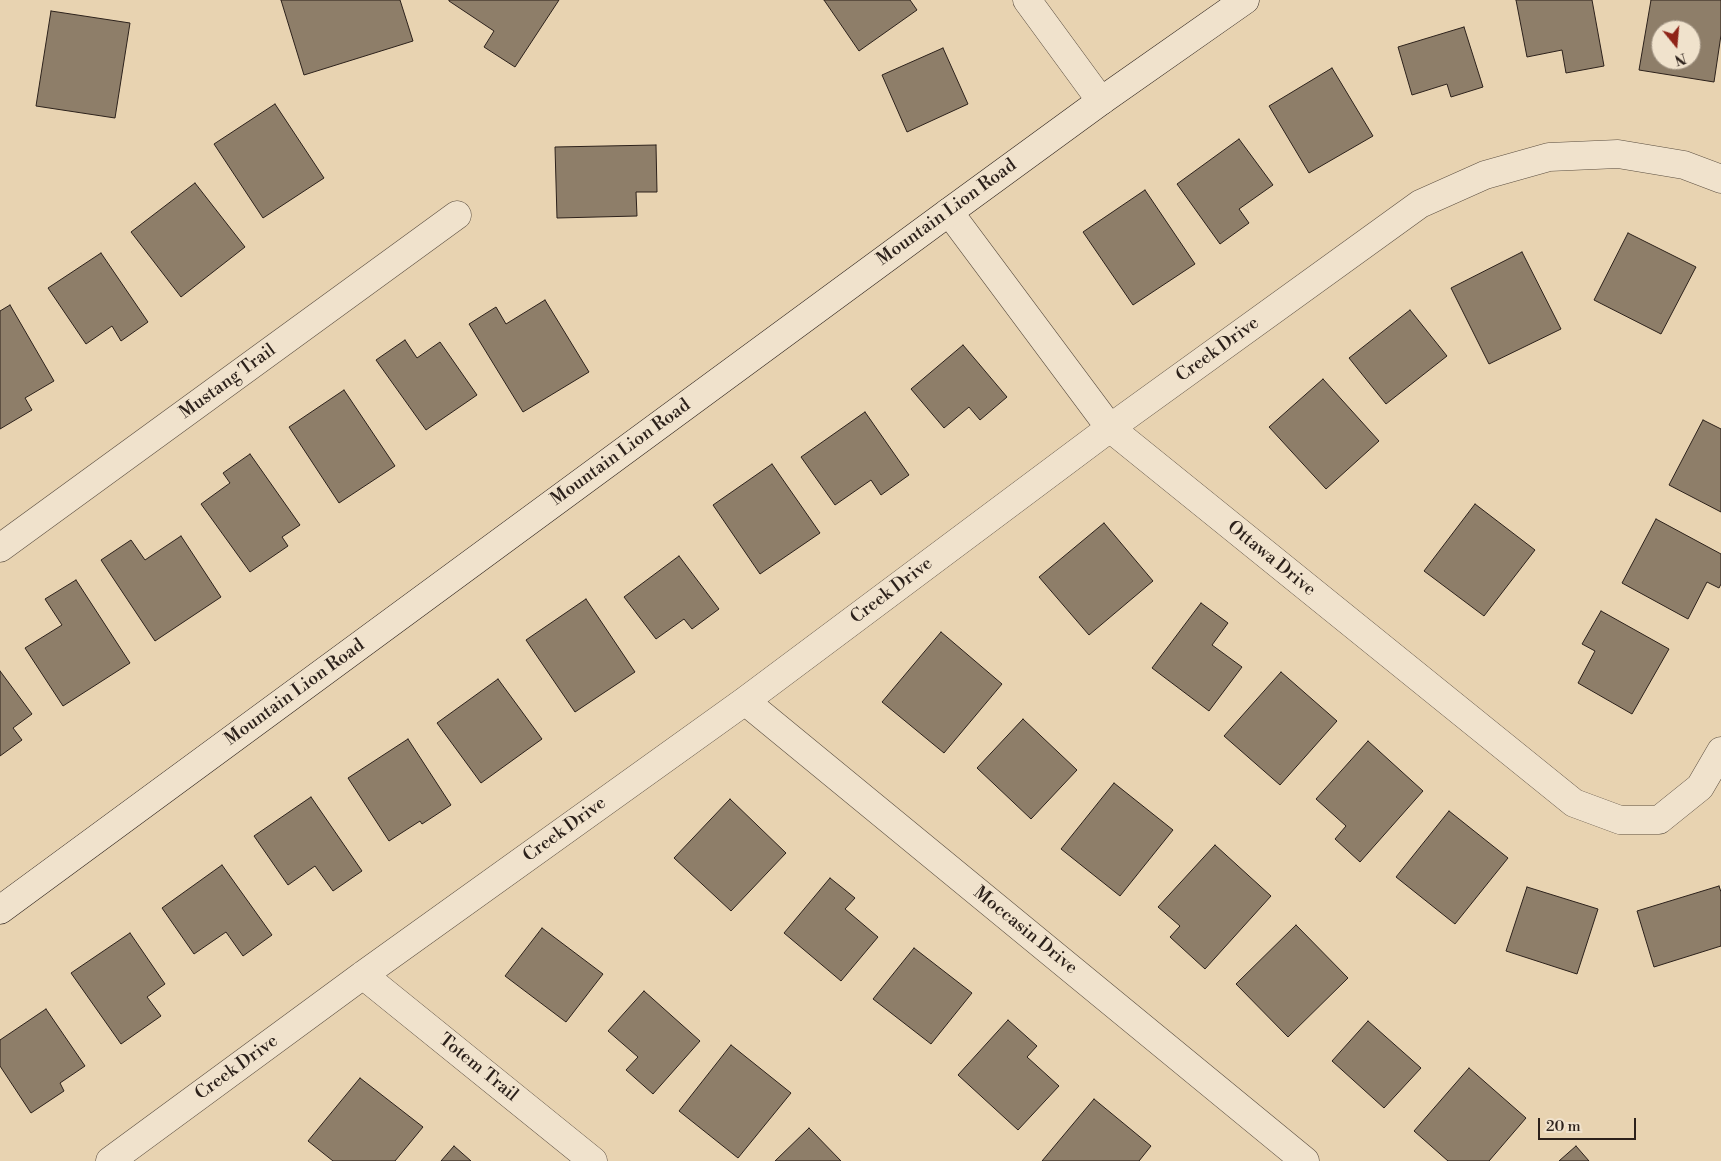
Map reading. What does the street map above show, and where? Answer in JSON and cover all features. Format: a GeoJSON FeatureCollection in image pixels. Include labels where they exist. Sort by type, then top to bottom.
{"type":"FeatureCollection","features":[{"type":"Feature","properties":{"kind":"street"},"geometry":{"type":"LineString","coordinates":[[1027,0],[1101,101]]}},
{"type":"Feature","properties":{"kind":"street","name":"Mountain Lion Road"},"geometry":{"type":"LineString","coordinates":[[0,910],[949,212],[1244,0]]}},
{"type":"Feature","properties":{"kind":"street","name":"Creek Drive"},"geometry":{"type":"LineString","coordinates":[[110,1161],[363,975],[745,701],[1110,428],[1420,204],[1485,175],[1549,156],[1618,154],[1684,165],[1721,180]]}},
{"type":"Feature","properties":{"kind":"street","name":"Ottawa Drive"},"geometry":{"type":"LineString","coordinates":[[949,212],[1110,428],[1574,803],[1620,820],[1659,820],[1700,787],[1721,752]]}},
{"type":"Feature","properties":{"kind":"street","name":"Mustang Trail"},"geometry":{"type":"LineString","coordinates":[[0,548],[457,215]]}},
{"type":"Feature","properties":{"kind":"street","name":"Moccasin Drive"},"geometry":{"type":"LineString","coordinates":[[745,701],[1305,1161]]}},
{"type":"Feature","properties":{"kind":"street","name":"Totem Trail"},"geometry":{"type":"LineString","coordinates":[[363,975],[593,1161]]}},
{"type":"Feature","properties":{"kind":"building"},"geometry":{"type":"Polygon","coordinates":[[[281,0],[400,0],[413,41],[304,75],[281,0]]]}},
{"type":"Feature","properties":{"kind":"building"},"geometry":{"type":"Polygon","coordinates":[[[449,0],[559,0],[515,67],[484,47],[494,31],[449,0]]]}},
{"type":"Feature","properties":{"kind":"building"},"geometry":{"type":"Polygon","coordinates":[[[824,0],[910,0],[917,10],[859,51],[824,0]]]}},
{"type":"Feature","properties":{"kind":"building"},"geometry":{"type":"Polygon","coordinates":[[[1516,0],[1592,0],[1604,66],[1566,73],[1562,50],[1527,57],[1516,0]]]}},
{"type":"Feature","properties":{"kind":"building"},"geometry":{"type":"Polygon","coordinates":[[[1651,0],[1721,0],[1721,35],[1714,82],[1639,70],[1651,0]]]}},
{"type":"Feature","properties":{"kind":"building"},"geometry":{"type":"Polygon","coordinates":[[[51,11],[130,23],[115,118],[36,106],[51,11]]]}},
{"type":"Feature","properties":{"kind":"building"},"geometry":{"type":"Polygon","coordinates":[[[1464,27],[1483,87],[1451,97],[1447,84],[1412,95],[1398,47],[1464,27]]]}},
{"type":"Feature","properties":{"kind":"building"},"geometry":{"type":"Polygon","coordinates":[[[943,48],[968,104],[907,132],[882,75],[943,48]]]}},
{"type":"Feature","properties":{"kind":"building"},"geometry":{"type":"Polygon","coordinates":[[[1332,68],[1373,136],[1309,173],[1269,106],[1332,68]]]}},
{"type":"Feature","properties":{"kind":"building"},"geometry":{"type":"Polygon","coordinates":[[[275,104],[324,178],[263,218],[214,144],[275,104]]]}},
{"type":"Feature","properties":{"kind":"building"},"geometry":{"type":"Polygon","coordinates":[[[1239,139],[1273,185],[1239,209],[1249,223],[1220,244],[1177,184],[1239,139]]]}},
{"type":"Feature","properties":{"kind":"building"},"geometry":{"type":"Polygon","coordinates":[[[656,145],[657,192],[636,192],[637,216],[557,218],[555,147],[656,145]]]}},
{"type":"Feature","properties":{"kind":"building"},"geometry":{"type":"Polygon","coordinates":[[[195,183],[245,247],[181,297],[131,232],[195,183]]]}},
{"type":"Feature","properties":{"kind":"building"},"geometry":{"type":"Polygon","coordinates":[[[1145,190],[1195,264],[1133,305],[1083,232],[1145,190]]]}},
{"type":"Feature","properties":{"kind":"building"},"geometry":{"type":"Polygon","coordinates":[[[1628,233],[1696,267],[1661,334],[1594,300],[1628,233]]]}},
{"type":"Feature","properties":{"kind":"building"},"geometry":{"type":"Polygon","coordinates":[[[1522,252],[1561,329],[1489,364],[1451,288],[1522,252]]]}},
{"type":"Feature","properties":{"kind":"building"},"geometry":{"type":"Polygon","coordinates":[[[101,253],[148,322],[121,341],[112,326],[86,344],[48,288],[101,253]]]}},
{"type":"Feature","properties":{"kind":"building"},"geometry":{"type":"Polygon","coordinates":[[[545,300],[589,372],[523,412],[469,324],[496,307],[506,324],[545,300]]]}},
{"type":"Feature","properties":{"kind":"building"},"geometry":{"type":"Polygon","coordinates":[[[10,305],[54,381],[25,398],[32,410],[0,429],[0,311],[10,305]]]}},
{"type":"Feature","properties":{"kind":"building"},"geometry":{"type":"Polygon","coordinates":[[[1410,310],[1447,356],[1386,404],[1349,358],[1410,310]]]}},
{"type":"Feature","properties":{"kind":"building"},"geometry":{"type":"Polygon","coordinates":[[[405,340],[417,358],[440,342],[477,395],[426,430],[376,360],[405,340]]]}},
{"type":"Feature","properties":{"kind":"building"},"geometry":{"type":"Polygon","coordinates":[[[963,345],[1007,397],[980,420],[969,407],[944,428],[911,389],[963,345]]]}},
{"type":"Feature","properties":{"kind":"building"},"geometry":{"type":"Polygon","coordinates":[[[1323,379],[1379,441],[1326,489],[1269,427],[1323,379]]]}},
{"type":"Feature","properties":{"kind":"building"},"geometry":{"type":"Polygon","coordinates":[[[344,390],[395,466],[339,503],[289,427],[344,390]]]}},
{"type":"Feature","properties":{"kind":"building"},"geometry":{"type":"Polygon","coordinates":[[[865,412],[909,475],[881,495],[871,480],[835,505],[801,457],[865,412]]]}},
{"type":"Feature","properties":{"kind":"building"},"geometry":{"type":"Polygon","coordinates":[[[1703,420],[1721,429],[1721,512],[1669,485],[1703,420]]]}},
{"type":"Feature","properties":{"kind":"building"},"geometry":{"type":"Polygon","coordinates":[[[250,454],[300,525],[282,537],[288,546],[250,572],[201,504],[230,483],[223,473],[250,454]]]}},
{"type":"Feature","properties":{"kind":"building"},"geometry":{"type":"Polygon","coordinates":[[[772,464],[820,533],[760,574],[713,505],[772,464]]]}},
{"type":"Feature","properties":{"kind":"building"},"geometry":{"type":"Polygon","coordinates":[[[1475,504],[1535,550],[1484,616],[1424,571],[1475,504]]]}},
{"type":"Feature","properties":{"kind":"building"},"geometry":{"type":"Polygon","coordinates":[[[1656,519],[1721,554],[1721,584],[1719,588],[1707,582],[1688,619],[1622,583],[1656,519]]]}},
{"type":"Feature","properties":{"kind":"building"},"geometry":{"type":"Polygon","coordinates":[[[1104,523],[1153,581],[1089,635],[1039,577],[1104,523]]]}},
{"type":"Feature","properties":{"kind":"building"},"geometry":{"type":"Polygon","coordinates":[[[181,536],[221,597],[155,641],[101,560],[131,540],[145,560],[181,536]]]}},
{"type":"Feature","properties":{"kind":"building"},"geometry":{"type":"Polygon","coordinates":[[[679,556],[719,609],[692,629],[684,619],[656,639],[624,597],[679,556]]]}},
{"type":"Feature","properties":{"kind":"building"},"geometry":{"type":"Polygon","coordinates":[[[76,580],[130,663],[63,706],[25,648],[62,625],[45,599],[76,580]]]}},
{"type":"Feature","properties":{"kind":"building"},"geometry":{"type":"Polygon","coordinates":[[[586,599],[635,672],[575,712],[526,640],[586,599]]]}},
{"type":"Feature","properties":{"kind":"building"},"geometry":{"type":"Polygon","coordinates":[[[1201,603],[1228,623],[1212,645],[1242,667],[1209,711],[1152,668],[1201,603]]]}},
{"type":"Feature","properties":{"kind":"building"},"geometry":{"type":"Polygon","coordinates":[[[1601,611],[1669,649],[1632,714],[1578,683],[1595,651],[1582,644],[1601,611]]]}},
{"type":"Feature","properties":{"kind":"building"},"geometry":{"type":"Polygon","coordinates":[[[941,632],[1002,684],[944,753],[882,702],[941,632]]]}},
{"type":"Feature","properties":{"kind":"building"},"geometry":{"type":"Polygon","coordinates":[[[0,671],[32,714],[13,728],[22,740],[0,756],[0,671]]]}},
{"type":"Feature","properties":{"kind":"building"},"geometry":{"type":"Polygon","coordinates":[[[1281,672],[1337,721],[1280,785],[1224,736],[1281,672]]]}},
{"type":"Feature","properties":{"kind":"building"},"geometry":{"type":"Polygon","coordinates":[[[498,679],[542,739],[481,783],[437,723],[498,679]]]}},
{"type":"Feature","properties":{"kind":"building"},"geometry":{"type":"Polygon","coordinates":[[[1023,719],[1077,770],[1031,819],[977,768],[1023,719]]]}},
{"type":"Feature","properties":{"kind":"building"},"geometry":{"type":"Polygon","coordinates":[[[408,739],[451,805],[422,824],[420,821],[389,841],[348,778],[408,739]]]}},
{"type":"Feature","properties":{"kind":"building"},"geometry":{"type":"Polygon","coordinates":[[[1368,741],[1423,791],[1360,862],[1335,839],[1346,826],[1316,799],[1368,741]]]}},
{"type":"Feature","properties":{"kind":"building"},"geometry":{"type":"Polygon","coordinates":[[[1114,783],[1173,830],[1120,896],[1061,849],[1114,783]]]}},
{"type":"Feature","properties":{"kind":"building"},"geometry":{"type":"Polygon","coordinates":[[[311,797],[362,871],[333,891],[315,866],[288,885],[254,836],[311,797]]]}},
{"type":"Feature","properties":{"kind":"building"},"geometry":{"type":"Polygon","coordinates":[[[730,799],[786,853],[731,911],[674,858],[730,799]]]}},
{"type":"Feature","properties":{"kind":"building"},"geometry":{"type":"Polygon","coordinates":[[[1449,811],[1508,858],[1455,924],[1396,877],[1449,811]]]}},
{"type":"Feature","properties":{"kind":"building"},"geometry":{"type":"Polygon","coordinates":[[[1215,845],[1271,896],[1205,969],[1170,937],[1180,926],[1158,907],[1215,845]]]}},
{"type":"Feature","properties":{"kind":"building"},"geometry":{"type":"Polygon","coordinates":[[[222,865],[272,935],[243,956],[226,932],[194,954],[162,908],[222,865]]]}},
{"type":"Feature","properties":{"kind":"building"},"geometry":{"type":"Polygon","coordinates":[[[830,878],[855,898],[845,909],[878,937],[841,981],[784,933],[830,878]]]}},
{"type":"Feature","properties":{"kind":"building"},"geometry":{"type":"Polygon","coordinates":[[[1719,886],[1721,892],[1721,946],[1654,967],[1637,911],[1719,886]]]}},
{"type":"Feature","properties":{"kind":"building"},"geometry":{"type":"Polygon","coordinates":[[[1527,887],[1598,909],[1577,974],[1506,951],[1527,887]]]}},
{"type":"Feature","properties":{"kind":"building"},"geometry":{"type":"Polygon","coordinates":[[[1296,925],[1348,978],[1288,1037],[1236,984],[1296,925]]]}},
{"type":"Feature","properties":{"kind":"building"},"geometry":{"type":"Polygon","coordinates":[[[542,928],[603,974],[566,1022],[505,976],[542,928]]]}},
{"type":"Feature","properties":{"kind":"building"},"geometry":{"type":"Polygon","coordinates":[[[130,933],[165,984],[147,997],[161,1016],[121,1044],[71,973],[130,933]]]}},
{"type":"Feature","properties":{"kind":"building"},"geometry":{"type":"Polygon","coordinates":[[[914,948],[972,993],[931,1044],[873,999],[914,948]]]}},
{"type":"Feature","properties":{"kind":"building"},"geometry":{"type":"Polygon","coordinates":[[[644,991],[700,1041],[653,1094],[626,1070],[638,1057],[608,1031],[644,991]]]}},
{"type":"Feature","properties":{"kind":"building"},"geometry":{"type":"Polygon","coordinates":[[[46,1009],[85,1066],[60,1083],[64,1091],[31,1113],[0,1066],[0,1040],[46,1009]]]}},
{"type":"Feature","properties":{"kind":"building"},"geometry":{"type":"Polygon","coordinates":[[[1008,1020],[1037,1046],[1027,1057],[1059,1086],[1018,1130],[958,1075],[1008,1020]]]}},
{"type":"Feature","properties":{"kind":"building"},"geometry":{"type":"Polygon","coordinates":[[[1368,1021],[1421,1068],[1384,1108],[1332,1061],[1368,1021]]]}},
{"type":"Feature","properties":{"kind":"building"},"geometry":{"type":"Polygon","coordinates":[[[731,1045],[791,1093],[738,1158],[679,1111],[731,1045]]]}},
{"type":"Feature","properties":{"kind":"building"},"geometry":{"type":"Polygon","coordinates":[[[1469,1068],[1526,1118],[1489,1161],[1448,1161],[1414,1131],[1469,1068]]]}},
{"type":"Feature","properties":{"kind":"building"},"geometry":{"type":"Polygon","coordinates":[[[360,1078],[423,1127],[395,1161],[333,1161],[308,1141],[360,1078]]]}},
{"type":"Feature","properties":{"kind":"building"},"geometry":{"type":"Polygon","coordinates":[[[1094,1099],[1151,1146],[1139,1161],[1042,1161],[1094,1099]]]}},
{"type":"Feature","properties":{"kind":"building"},"geometry":{"type":"Polygon","coordinates":[[[809,1128],[841,1161],[775,1161],[809,1128]]]}},
{"type":"Feature","properties":{"kind":"building"},"geometry":{"type":"Polygon","coordinates":[[[454,1146],[471,1161],[441,1161],[454,1146]]]}},
{"type":"Feature","properties":{"kind":"building"},"geometry":{"type":"Polygon","coordinates":[[[1576,1146],[1589,1161],[1559,1161],[1576,1146]]]}}]}
